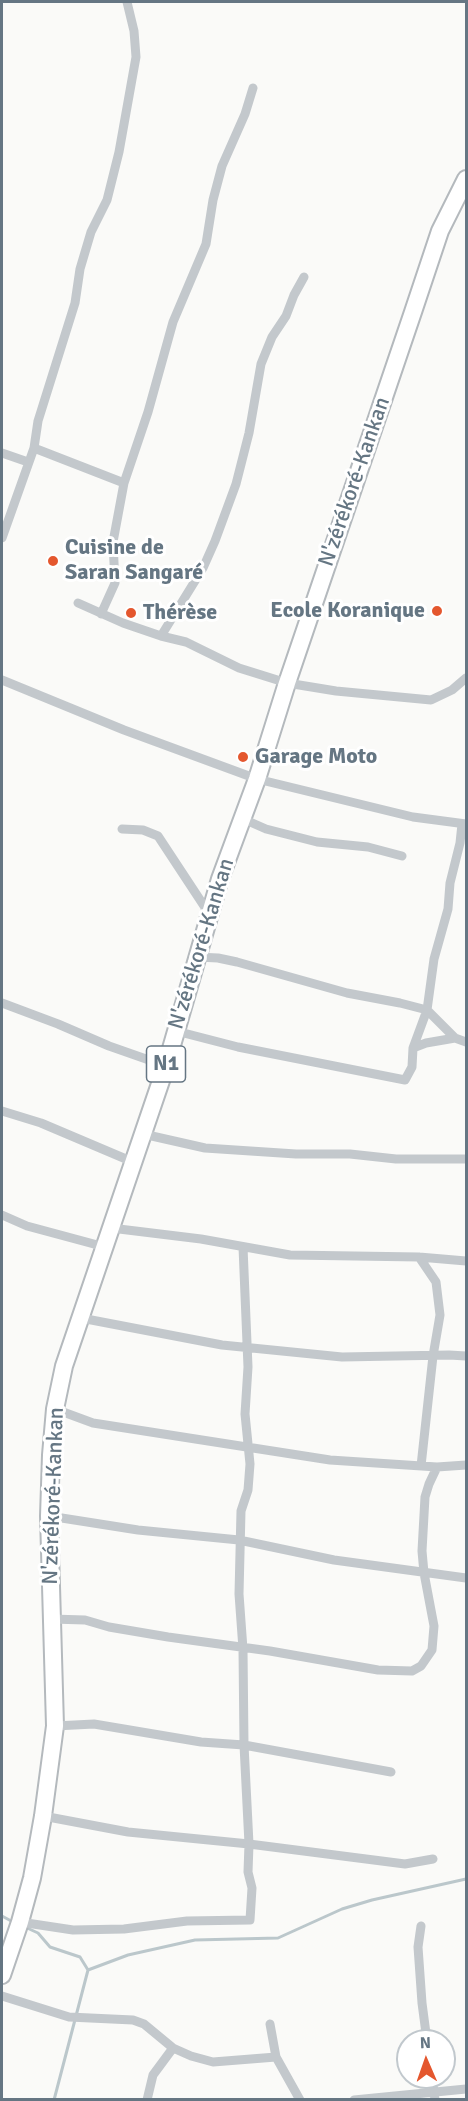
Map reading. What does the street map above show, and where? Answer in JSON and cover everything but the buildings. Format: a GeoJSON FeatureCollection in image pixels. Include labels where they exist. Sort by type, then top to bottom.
{"type":"FeatureCollection","features":[{"type":"Feature","properties":{"kind":"highway","name":"N'zérékoré-Kankan"},"geometry":{"type":"LineString","coordinates":[[2,1975],[32,1878],[55,1726],[49,1516],[55,1409],[64,1366],[166,1066],[241,818],[257,779],[287,683],[440,231],[466,179]]}},
{"type":"Feature","properties":{"kind":"street"},"geometry":{"type":"LineString","coordinates":[[2,538],[34,448],[39,421],[75,303],[80,269],[91,232],[107,200],[119,152],[136,57],[134,31],[127,2]]}},
{"type":"Feature","properties":{"kind":"street"},"geometry":{"type":"LineString","coordinates":[[101,614],[114,583],[113,542],[124,483],[148,412],[173,322],[206,244],[213,200],[222,166],[253,88]]}},
{"type":"Feature","properties":{"kind":"street"},"geometry":{"type":"LineString","coordinates":[[161,636],[203,568],[215,541],[236,484],[249,433],[261,364],[272,337],[286,316],[304,277]]}},
{"type":"Feature","properties":{"kind":"street"},"geometry":{"type":"LineString","coordinates":[[34,448],[124,483]]}},
{"type":"Feature","properties":{"kind":"street"},"geometry":{"type":"LineString","coordinates":[[2,453],[28,462]]}},
{"type":"Feature","properties":{"kind":"street"},"geometry":{"type":"LineString","coordinates":[[78,603],[123,623],[186,642],[239,669],[287,683],[336,691],[430,700],[452,690],[466,678]]}},
{"type":"Feature","properties":{"kind":"street"},"geometry":{"type":"LineString","coordinates":[[2,680],[92,718],[257,779],[413,818],[464,824],[450,883],[448,909],[434,959],[427,1010],[413,1048],[412,1068],[405,1080],[238,1047],[176,1031]]}},
{"type":"Feature","properties":{"kind":"street"},"geometry":{"type":"LineString","coordinates":[[241,818],[266,829],[317,842],[368,847],[402,856]]}},
{"type":"Feature","properties":{"kind":"street"},"geometry":{"type":"LineString","coordinates":[[122,829],[143,830],[158,836],[210,915]]}},
{"type":"Feature","properties":{"kind":"street"},"geometry":{"type":"LineString","coordinates":[[198,957],[237,962],[347,993],[427,1010],[455,1038],[466,1042]]}},
{"type":"Feature","properties":{"kind":"street"},"geometry":{"type":"LineString","coordinates":[[2,1003],[166,1066]]}},
{"type":"Feature","properties":{"kind":"street"},"geometry":{"type":"LineString","coordinates":[[413,1048],[426,1043],[455,1038]]}},
{"type":"Feature","properties":{"kind":"street"},"geometry":{"type":"LineString","coordinates":[[2,1111],[51,1127],[134,1162]]}},
{"type":"Feature","properties":{"kind":"street"},"geometry":{"type":"LineString","coordinates":[[143,1134],[205,1148],[296,1154],[350,1154],[396,1159],[466,1159]]}},
{"type":"Feature","properties":{"kind":"street"},"geometry":{"type":"LineString","coordinates":[[2,1215],[27,1226],[105,1247]]}},
{"type":"Feature","properties":{"kind":"street"},"geometry":{"type":"LineString","coordinates":[[111,1228],[290,1255],[419,1257],[466,1261]]}},
{"type":"Feature","properties":{"kind":"street"},"geometry":{"type":"LineString","coordinates":[[20,1922],[73,1930],[123,1929],[187,1921],[250,1920],[252,1888],[248,1872],[243,1649],[239,1594],[241,1510],[248,1490],[250,1448],[245,1414],[248,1347],[243,1247]]}},
{"type":"Feature","properties":{"kind":"street"},"geometry":{"type":"LineString","coordinates":[[419,1257],[436,1282],[440,1315],[433,1356],[421,1466]]}},
{"type":"Feature","properties":{"kind":"street"},"geometry":{"type":"LineString","coordinates":[[81,1318],[222,1345],[342,1357],[466,1356]]}},
{"type":"Feature","properties":{"kind":"street"},"geometry":{"type":"LineString","coordinates":[[55,1409],[93,1423],[330,1460],[437,1467],[466,1465]]}},
{"type":"Feature","properties":{"kind":"street"},"geometry":{"type":"LineString","coordinates":[[51,1619],[85,1620],[109,1627],[378,1671],[412,1671],[421,1666],[432,1650],[434,1626],[422,1551],[425,1497],[437,1467]]}},
{"type":"Feature","properties":{"kind":"street"},"geometry":{"type":"LineString","coordinates":[[49,1516],[138,1530],[239,1540],[334,1560],[466,1578]]}},
{"type":"Feature","properties":{"kind":"street"},"geometry":{"type":"LineString","coordinates":[[55,1726],[94,1724],[201,1742],[244,1745],[391,1772]]}},
{"type":"Feature","properties":{"kind":"street"},"geometry":{"type":"LineString","coordinates":[[43,1816],[128,1832],[405,1863],[434,1859]]}},
{"type":"Feature","properties":{"kind":"street"},"geometry":{"type":"LineString","coordinates":[[421,1926],[418,1947],[426,2029]]}},
{"type":"Feature","properties":{"kind":"street"},"geometry":{"type":"LineString","coordinates":[[2,1996],[69,2017],[133,2020],[144,2024],[173,2048],[190,2056],[213,2062],[276,2057]]}},
{"type":"Feature","properties":{"kind":"street"},"geometry":{"type":"LineString","coordinates":[[270,2024],[276,2057],[300,2100]]}},
{"type":"Feature","properties":{"kind":"street"},"geometry":{"type":"LineString","coordinates":[[147,2100],[153,2075],[173,2048]]}},
{"type":"Feature","properties":{"kind":"street"},"geometry":{"type":"LineString","coordinates":[[354,2100],[435,2096],[466,2089]]}},
{"type":"Feature","properties":{"kind":"waterway"},"geometry":{"type":"LineString","coordinates":[[88,1970],[128,1955],[195,1940],[278,1938],[342,1909],[466,1879]]}},
{"type":"Feature","properties":{"kind":"waterway"},"geometry":{"type":"LineString","coordinates":[[2,1916],[13,1922]]}},
{"type":"Feature","properties":{"kind":"waterway"},"geometry":{"type":"LineString","coordinates":[[25,1927],[38,1933],[50,1947],[80,1957],[88,1970],[54,2100]]}},
{"type":"Feature","properties":{"kind":"place","name":"Cuisine de Saran Sangaré"},"geometry":{"type":"Point","coordinates":[53,561]}},
{"type":"Feature","properties":{"kind":"place","name":"Ecole Koranique"},"geometry":{"type":"Point","coordinates":[437,611]}},
{"type":"Feature","properties":{"kind":"place","name":"Thérèse"},"geometry":{"type":"Point","coordinates":[131,613]}},
{"type":"Feature","properties":{"kind":"place","name":"Garage Moto"},"geometry":{"type":"Point","coordinates":[243,757]}}]}
